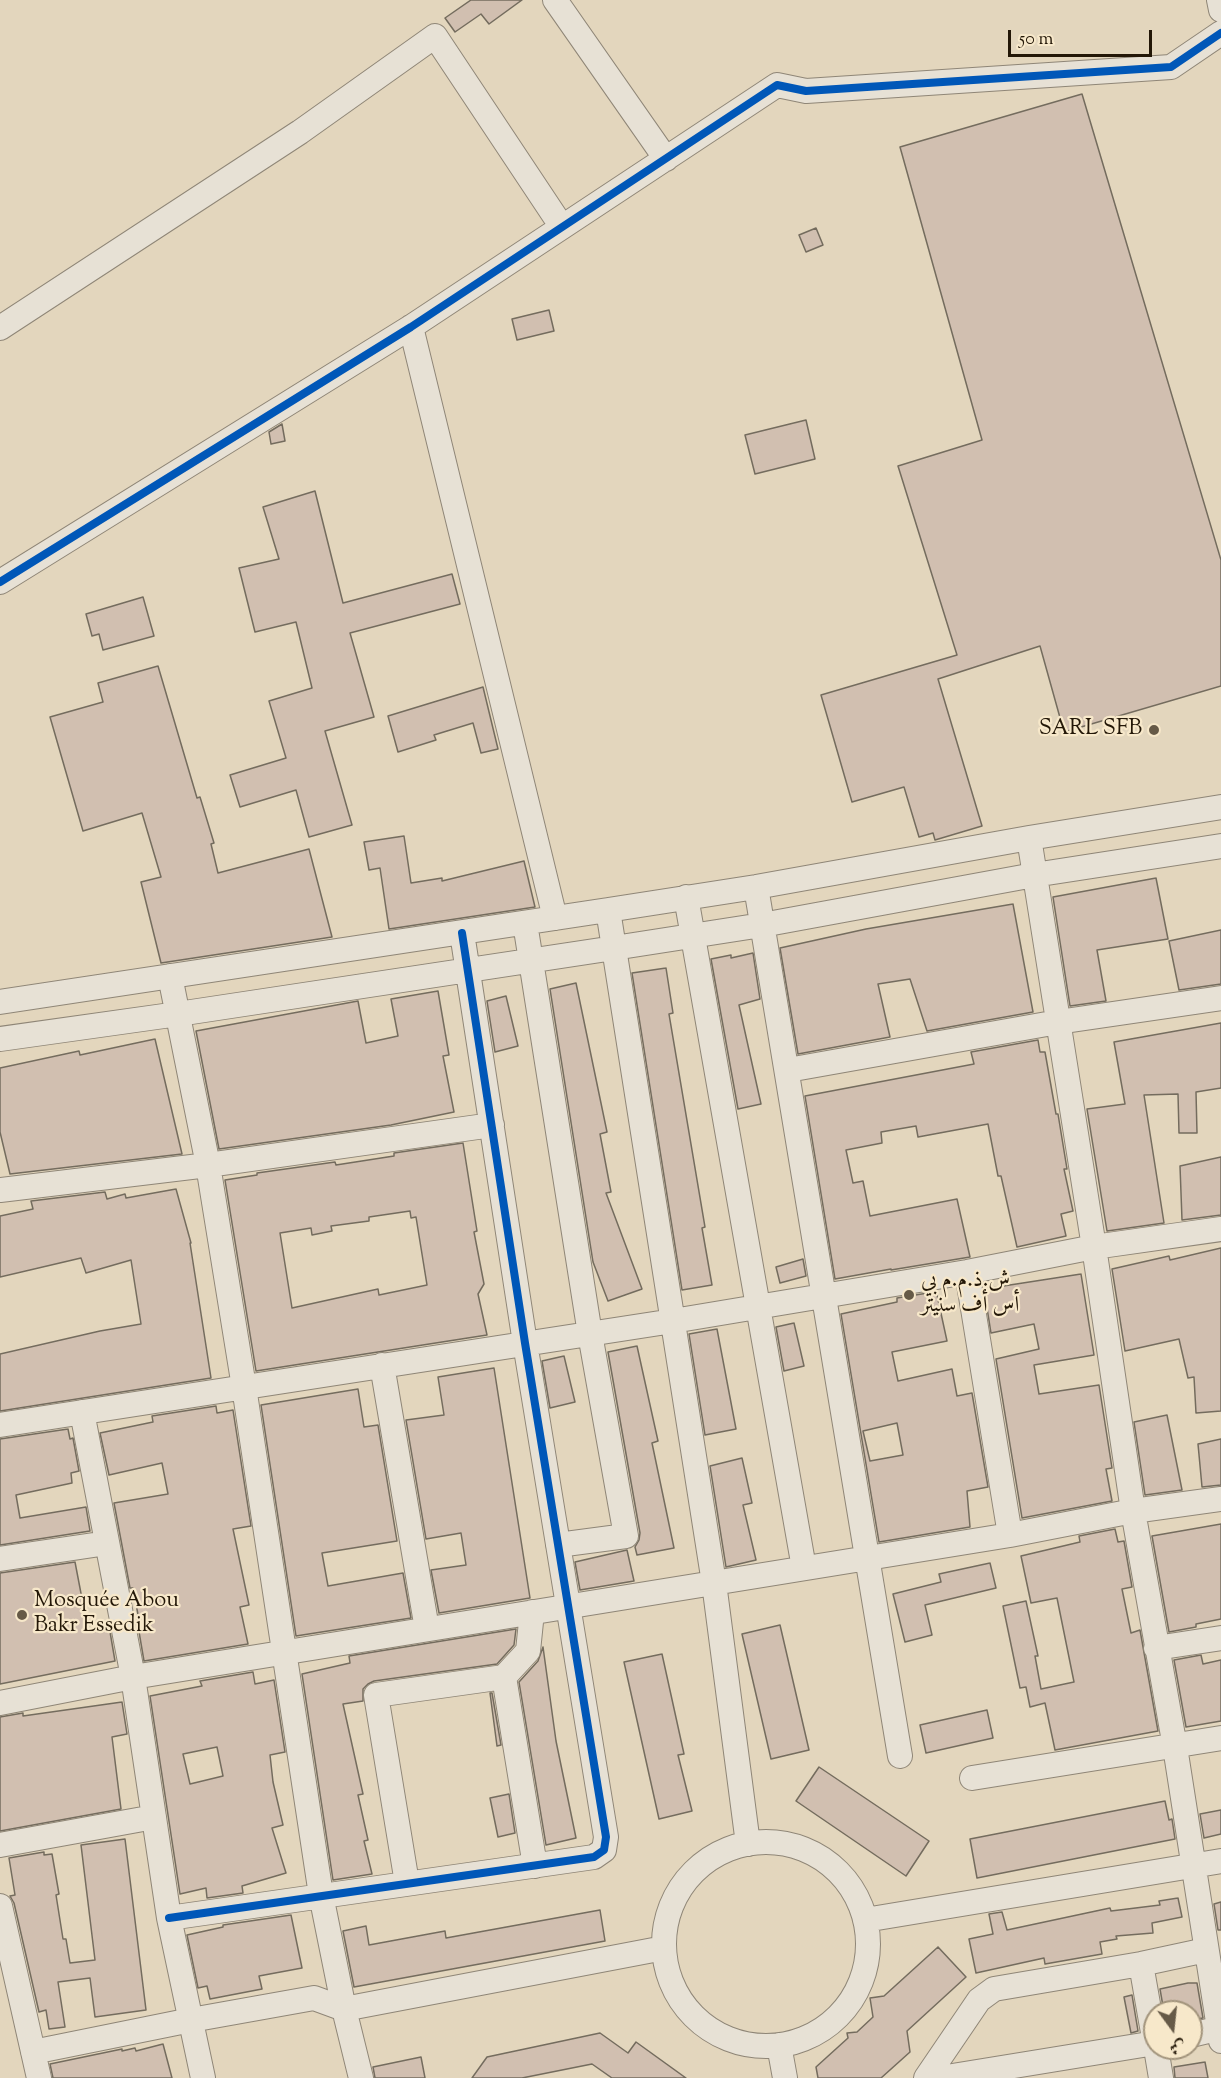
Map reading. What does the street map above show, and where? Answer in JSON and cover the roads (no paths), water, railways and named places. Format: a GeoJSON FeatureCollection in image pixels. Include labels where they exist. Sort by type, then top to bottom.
{"type":"FeatureCollection","features":[{"type":"Feature","properties":{"kind":"street"},"geometry":{"type":"LineString","coordinates":[[555,0],[666,159]]}},
{"type":"Feature","properties":{"kind":"street"},"geometry":{"type":"LineString","coordinates":[[1219,0],[1221,10]]}},
{"type":"Feature","properties":{"kind":"street"},"geometry":{"type":"LineString","coordinates":[[0,582],[411,327],[777,85],[806,91],[1171,66],[1221,33]]}},
{"type":"Feature","properties":{"kind":"street"},"geometry":{"type":"LineString","coordinates":[[0,328],[300,132],[435,36],[562,227]]}},
{"type":"Feature","properties":{"kind":"street"},"geometry":{"type":"LineString","coordinates":[[411,327],[555,918]]}},
{"type":"Feature","properties":{"kind":"street"},"geometry":{"type":"LineString","coordinates":[[0,1002],[756,887],[1029,838],[1221,807]]}},
{"type":"Feature","properties":{"kind":"street"},"geometry":{"type":"LineString","coordinates":[[1029,838],[1133,1511],[1175,1747],[1220,2033],[1203,2034]]}},
{"type":"Feature","properties":{"kind":"street"},"geometry":{"type":"LineString","coordinates":[[0,1039],[468,971],[762,925],[1034,875],[1221,846]]}},
{"type":"Feature","properties":{"kind":"street"},"geometry":{"type":"LineString","coordinates":[[756,887],[900,1756]]}},
{"type":"Feature","properties":{"kind":"street"},"geometry":{"type":"LineString","coordinates":[[686,897],[804,1568]]}},
{"type":"Feature","properties":{"kind":"street"},"geometry":{"type":"LineString","coordinates":[[608,910],[714,1582],[748,1844]]}},
{"type":"Feature","properties":{"kind":"street"},"geometry":{"type":"LineString","coordinates":[[525,923],[590,1334],[626,1536],[558,1545]]}},
{"type":"Feature","properties":{"kind":"street"},"geometry":{"type":"LineString","coordinates":[[169,1918],[594,1857],[604,1850],[606,1837],[525,1343],[462,933]]}},
{"type":"Feature","properties":{"kind":"street"},"geometry":{"type":"LineString","coordinates":[[170,976],[208,1165],[321,1895],[344,2009],[361,2078]]}},
{"type":"Feature","properties":{"kind":"street"},"geometry":{"type":"LineString","coordinates":[[788,1070],[1058,1022],[1221,998]]}},
{"type":"Feature","properties":{"kind":"street"},"geometry":{"type":"LineString","coordinates":[[0,1190],[208,1165],[492,1125]]}},
{"type":"Feature","properties":{"kind":"street"},"geometry":{"type":"LineString","coordinates":[[0,1425],[673,1321],[966,1272],[1094,1247],[1221,1229]]}},
{"type":"Feature","properties":{"kind":"street"},"geometry":{"type":"LineString","coordinates":[[966,1272],[1010,1535]]}},
{"type":"Feature","properties":{"kind":"street"},"geometry":{"type":"LineString","coordinates":[[382,1365],[427,1629]]}},
{"type":"Feature","properties":{"kind":"street"},"geometry":{"type":"LineString","coordinates":[[82,1412],[133,1677],[169,1918],[203,2078]]}},
{"type":"Feature","properties":{"kind":"street"},"geometry":{"type":"LineString","coordinates":[[0,1703],[133,1677],[1010,1535],[1133,1511],[1221,1499]]}},
{"type":"Feature","properties":{"kind":"street"},"geometry":{"type":"LineString","coordinates":[[0,1559],[107,1543]]}},
{"type":"Feature","properties":{"kind":"street"},"geometry":{"type":"LineString","coordinates":[[407,1884],[376,1695],[504,1677],[528,1651],[532,1612]]}},
{"type":"Feature","properties":{"kind":"street"},"geometry":{"type":"LineString","coordinates":[[1156,1648],[1221,1638]]}},
{"type":"Feature","properties":{"kind":"street"},"geometry":{"type":"LineString","coordinates":[[504,1677],[535,1866]]}},
{"type":"Feature","properties":{"kind":"street"},"geometry":{"type":"LineString","coordinates":[[972,1778],[1221,1738]]}},
{"type":"Feature","properties":{"kind":"street"},"geometry":{"type":"LineString","coordinates":[[0,1845],[154,1817]]}},
{"type":"Feature","properties":{"kind":"street"},"geometry":{"type":"LineString","coordinates":[[773,1842],[798,1847],[822,1858],[841,1875],[856,1896],[865,1920],[868,1944],[857,1991],[843,2011],[824,2028],[802,2039],[779,2045],[754,2046],[731,2040],[703,2024],[691,2014],[677,1994],[668,1972],[664,1948],[666,1924],[673,1901],[686,1881],[704,1863],[724,1851],[748,1844],[773,1842]]}},
{"type":"Feature","properties":{"kind":"street"},"geometry":{"type":"LineString","coordinates":[[865,1920],[1221,1861]]}},
{"type":"Feature","properties":{"kind":"street"},"geometry":{"type":"LineString","coordinates":[[0,1906],[8,1984],[33,2052],[39,2078]]}},
{"type":"Feature","properties":{"kind":"street"},"geometry":{"type":"LineString","coordinates":[[33,2052],[314,1998],[344,2009],[664,1948]]}},
{"type":"Feature","properties":{"kind":"street"},"geometry":{"type":"LineString","coordinates":[[926,2078],[978,2000],[994,1989],[1141,1964],[1206,1950]]}},
{"type":"Feature","properties":{"kind":"street"},"geometry":{"type":"LineString","coordinates":[[1141,1964],[1147,2000]]}},
{"type":"Feature","properties":{"kind":"street"},"geometry":{"type":"LineString","coordinates":[[779,2045],[785,2078]]}},
{"type":"Feature","properties":{"kind":"street"},"geometry":{"type":"LineString","coordinates":[[940,2078],[1143,2045]]}},
{"type":"Feature","properties":{"kind":"street"},"geometry":{"type":"LineString","coordinates":[[1158,2060],[1161,2078]]}},
{"type":"Feature","properties":{"kind":"place","name":"SARL SFB"},"geometry":{"type":"Point","coordinates":[1154,730]}},
{"type":"Feature","properties":{"kind":"place","name":"ش.ذ.م.م بي أس أف سنيتر"},"geometry":{"type":"Point","coordinates":[909,1295]}},
{"type":"Feature","properties":{"kind":"place","name":"Mosquée Abou Bakr Essedik"},"geometry":{"type":"Point","coordinates":[22,1615]}}]}
